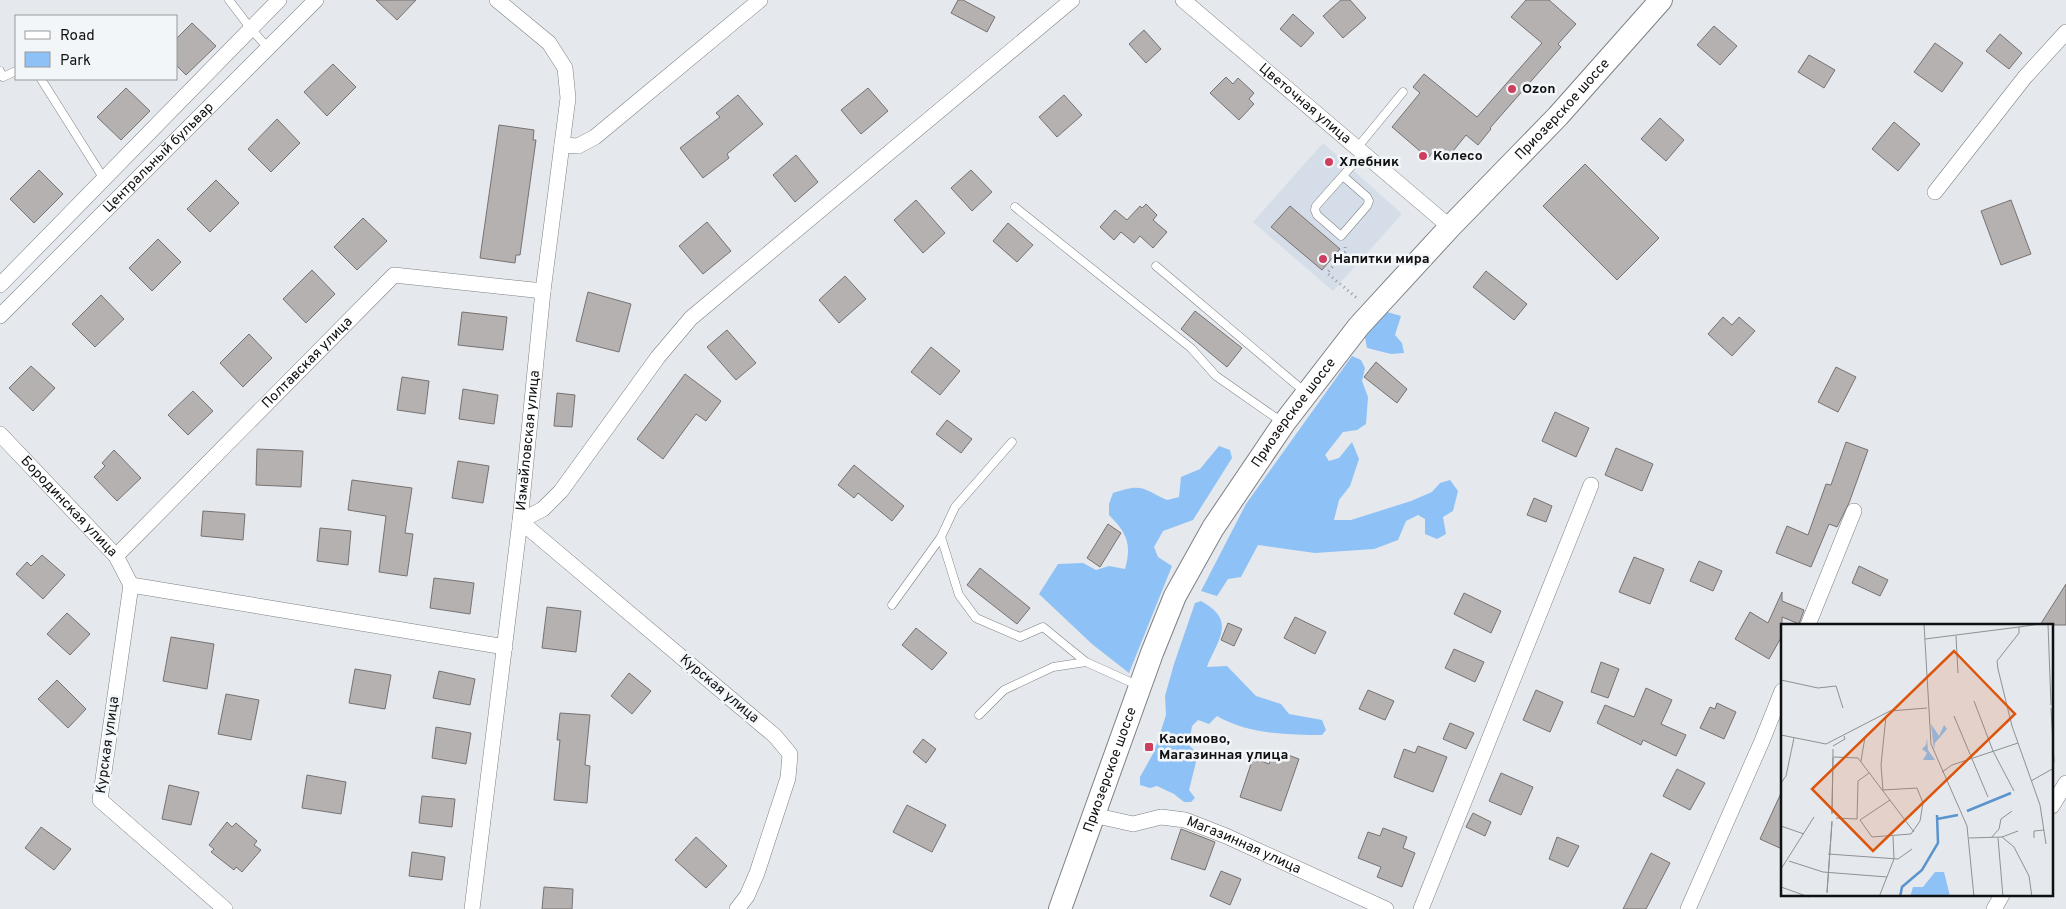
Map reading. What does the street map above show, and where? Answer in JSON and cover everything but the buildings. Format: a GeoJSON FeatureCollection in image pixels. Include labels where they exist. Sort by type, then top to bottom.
{"type":"FeatureCollection","features":[{"type":"Feature","properties":{"kind":"main road","name":"Приозерское шоссе"},"geometry":{"type":"LineString","coordinates":[[1060,909],[1139,686],[1175,596],[1212,528],[1306,393],[1372,311],[1450,227],[1558,116],[1661,0]]}},
{"type":"Feature","properties":{"kind":"street","name":"Центральный бульвар"},"geometry":{"type":"LineString","coordinates":[[0,285],[279,0]]}},
{"type":"Feature","properties":{"kind":"street","name":"Центральный бульвар"},"geometry":{"type":"LineString","coordinates":[[0,316],[316,0]]}},
{"type":"Feature","properties":{"kind":"street","name":"Измайловская улица"},"geometry":{"type":"LineString","coordinates":[[472,909],[520,521],[543,291],[568,98],[565,68],[549,43],[497,0]]}},
{"type":"Feature","properties":{"kind":"street"},"geometry":{"type":"LineString","coordinates":[[562,145],[578,146],[595,137],[760,0]]}},
{"type":"Feature","properties":{"kind":"street"},"geometry":{"type":"LineString","coordinates":[[520,521],[543,509],[561,491],[658,357],[691,318],[1072,0]]}},
{"type":"Feature","properties":{"kind":"street","name":"Цветочная улица"},"geometry":{"type":"LineString","coordinates":[[1183,0],[1450,227]]}},
{"type":"Feature","properties":{"kind":"street"},"geometry":{"type":"LineString","coordinates":[[1935,192],[2025,78],[2066,32]]}},
{"type":"Feature","properties":{"kind":"street","name":"Полтавская улица"},"geometry":{"type":"LineString","coordinates":[[116,556],[394,275],[543,291]]}},
{"type":"Feature","properties":{"kind":"street","name":"Бородинская улица"},"geometry":{"type":"LineString","coordinates":[[0,434],[116,556],[131,585]]}},
{"type":"Feature","properties":{"kind":"street"},"geometry":{"type":"LineString","coordinates":[[1421,909],[1591,485]]}},
{"type":"Feature","properties":{"kind":"street"},"geometry":{"type":"LineString","coordinates":[[1808,624],[1854,512]]}},
{"type":"Feature","properties":{"kind":"street","name":"Курская улица"},"geometry":{"type":"LineString","coordinates":[[520,521],[775,736],[790,754],[788,778],[757,873],[747,896],[737,909]]}},
{"type":"Feature","properties":{"kind":"street"},"geometry":{"type":"LineString","coordinates":[[131,585],[505,647]]}},
{"type":"Feature","properties":{"kind":"street","name":"Курская улица"},"geometry":{"type":"LineString","coordinates":[[131,585],[100,800],[225,909]]}},
{"type":"Feature","properties":{"kind":"street"},"geometry":{"type":"LineString","coordinates":[[1688,909],[1781,694]]}},
{"type":"Feature","properties":{"kind":"street"},"geometry":{"type":"LineString","coordinates":[[2054,803],[2066,782]]}},
{"type":"Feature","properties":{"kind":"street","name":"Магазинная улица"},"geometry":{"type":"LineString","coordinates":[[1093,815],[1133,824],[1161,817],[1185,820],[1226,836],[1386,909]]}},
{"type":"Feature","properties":{"kind":"street"},"geometry":{"type":"LineString","coordinates":[[1994,909],[2001,896]]}},
{"type":"Feature","properties":{"kind":"lane"},"geometry":{"type":"LineString","coordinates":[[228,0],[250,29],[268,48]]}},
{"type":"Feature","properties":{"kind":"lane"},"geometry":{"type":"LineString","coordinates":[[0,71],[3,77],[15,72]]}},
{"type":"Feature","properties":{"kind":"lane"},"geometry":{"type":"LineString","coordinates":[[42,80],[104,179]]}},
{"type":"Feature","properties":{"kind":"lane"},"geometry":{"type":"LineString","coordinates":[[1343,176],[1369,201],[1367,206],[1341,236],[1317,215],[1316,206],[1343,176],[1360,150],[1404,92]]}},
{"type":"Feature","properties":{"kind":"lane"},"geometry":{"type":"LineString","coordinates":[[1015,207],[1191,348],[1216,376],[1284,423]]}},
{"type":"Feature","properties":{"kind":"lane"},"geometry":{"type":"LineString","coordinates":[[1156,266],[1306,393]]}},
{"type":"Feature","properties":{"kind":"lane"},"geometry":{"type":"LineString","coordinates":[[892,605],[941,537],[956,507],[1012,442]]}},
{"type":"Feature","properties":{"kind":"lane"},"geometry":{"type":"LineString","coordinates":[[941,537],[959,595],[976,618],[1020,637],[1043,627],[1086,662],[1139,686]]}},
{"type":"Feature","properties":{"kind":"lane"},"geometry":{"type":"LineString","coordinates":[[979,715],[1004,690],[1053,667],[1086,662]]}},
{"type":"Feature","properties":{"kind":"path"},"geometry":{"type":"LineString","coordinates":[[1341,236],[1346,251],[1328,273],[1372,311]]}},
{"type":"Feature","properties":{"kind":"shaded area"},"geometry":{"type":"Polygon","coordinates":[[[1323,143],[1402,214],[1333,291],[1253,222],[1323,143]]]}},
{"type":"Feature","properties":{"kind":"green space"},"geometry":{"type":"Polygon","coordinates":[[[1387,312],[1401,316],[1395,335],[1402,343],[1404,353],[1391,354],[1367,348],[1365,337],[1387,312]]]}},
{"type":"Feature","properties":{"kind":"green space"},"geometry":{"type":"Polygon","coordinates":[[[1352,356],[1361,360],[1365,368],[1362,381],[1368,397],[1366,424],[1357,430],[1343,432],[1325,455],[1329,461],[1339,458],[1352,442],[1359,459],[1350,486],[1339,500],[1334,520],[1351,520],[1411,501],[1432,492],[1440,483],[1450,480],[1458,491],[1453,511],[1443,517],[1446,534],[1437,539],[1425,534],[1425,519],[1418,515],[1406,521],[1398,540],[1374,549],[1315,553],[1258,545],[1241,577],[1228,579],[1217,596],[1201,591],[1246,504],[1352,356]]]}},
{"type":"Feature","properties":{"kind":"green space"},"geometry":{"type":"Polygon","coordinates":[[[1219,446],[1230,450],[1232,458],[1193,520],[1163,531],[1154,547],[1158,557],[1172,566],[1129,673],[1092,644],[1039,594],[1058,564],[1083,563],[1096,570],[1109,566],[1125,569],[1128,553],[1126,539],[1124,533],[1109,515],[1109,504],[1113,493],[1130,488],[1142,488],[1167,500],[1179,497],[1181,477],[1200,469],[1219,446]]]}},
{"type":"Feature","properties":{"kind":"green space"},"geometry":{"type":"Polygon","coordinates":[[[1201,601],[1215,611],[1219,616],[1222,627],[1219,641],[1207,667],[1227,666],[1256,696],[1281,704],[1289,714],[1322,720],[1326,730],[1322,735],[1282,734],[1242,727],[1217,716],[1209,724],[1198,720],[1192,726],[1189,745],[1198,754],[1189,790],[1195,798],[1191,802],[1184,802],[1174,794],[1157,786],[1150,788],[1140,785],[1140,777],[1154,752],[1166,715],[1165,696],[1174,664],[1195,603],[1201,601]]]}},
{"type":"Feature","properties":{"kind":"place","name":"Ozon"},"geometry":{"type":"Point","coordinates":[1512,89]}},
{"type":"Feature","properties":{"kind":"place","name":"Колесо"},"geometry":{"type":"Point","coordinates":[1423,156]}},
{"type":"Feature","properties":{"kind":"place","name":"Хлебник"},"geometry":{"type":"Point","coordinates":[1329,162]}},
{"type":"Feature","properties":{"kind":"place","name":"Напитки мира"},"geometry":{"type":"Point","coordinates":[1323,259]}},
{"type":"Feature","properties":{"kind":"place","name":"Касимово, Магазинная улица"},"geometry":{"type":"Point","coordinates":[1149,747]}}]}
